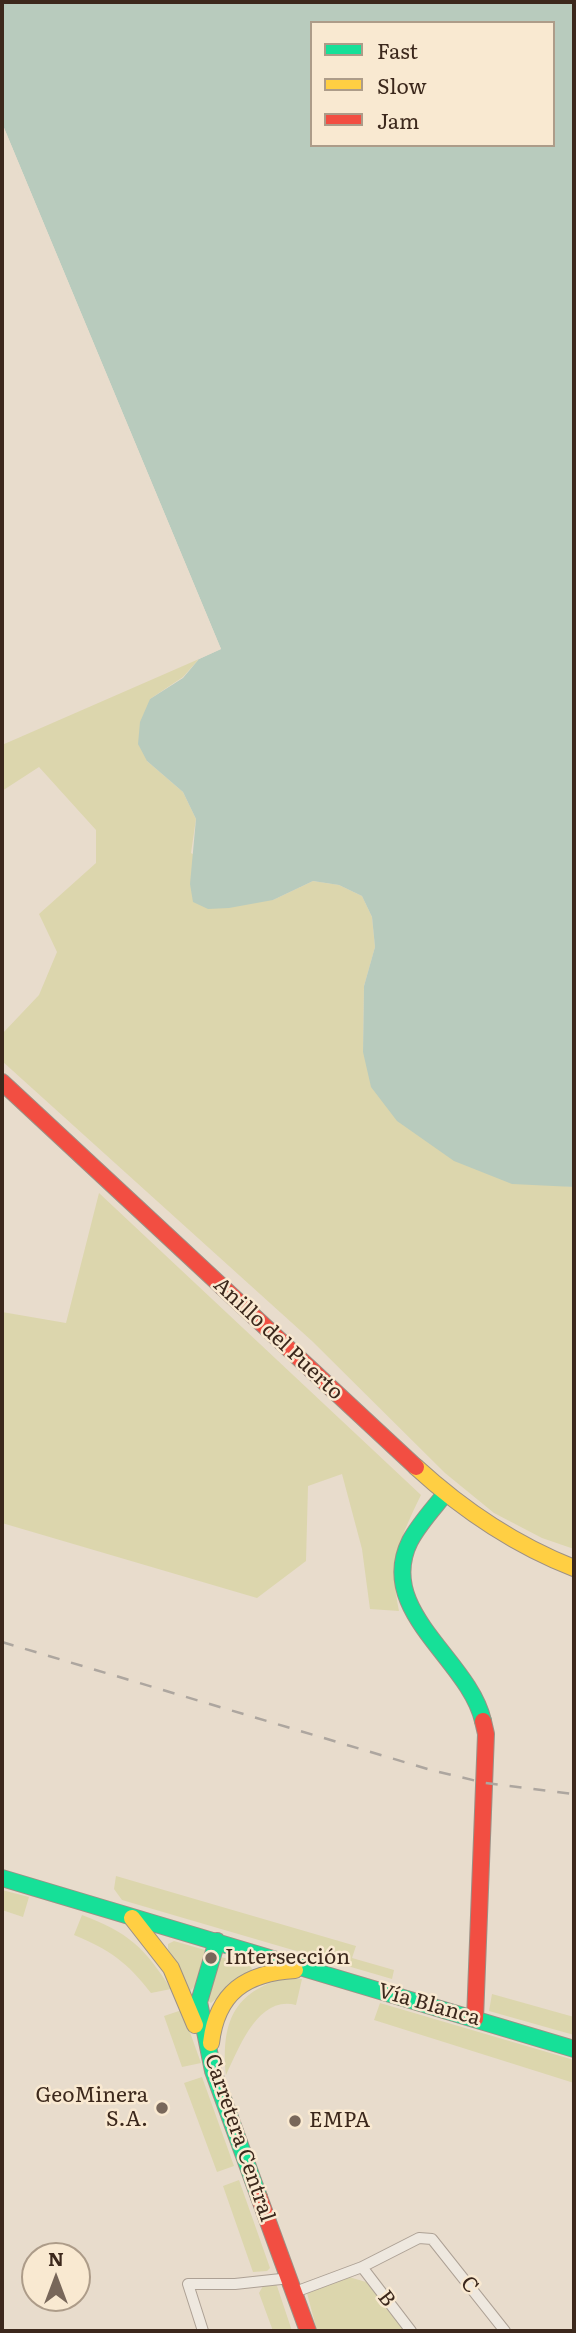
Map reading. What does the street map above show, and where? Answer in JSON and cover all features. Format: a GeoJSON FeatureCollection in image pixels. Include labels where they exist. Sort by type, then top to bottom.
{"type":"FeatureCollection","features":[{"type":"Feature","properties":{"kind":"main road","name":"Anillo del Puerto"},"geometry":{"type":"LineString","coordinates":[[2,1082],[445,1494],[530,1551],[574,1568]]}},
{"type":"Feature","properties":{"kind":"main road"},"geometry":{"type":"LineString","coordinates":[[445,1494],[416,1532],[404,1556],[401,1583],[407,1602],[476,1697],[486,1734],[475,2018]]}},
{"type":"Feature","properties":{"kind":"main road","name":"Vía Blanca"},"geometry":{"type":"LineString","coordinates":[[2,1878],[574,2049]]}},
{"type":"Feature","properties":{"kind":"main road"},"geometry":{"type":"LineString","coordinates":[[132,1918],[171,1968],[213,2071]]}},
{"type":"Feature","properties":{"kind":"main road","name":"Carretera Central"},"geometry":{"type":"LineString","coordinates":[[217,1941],[199,2003],[213,2071],[308,2331]]}},
{"type":"Feature","properties":{"kind":"main road"},"geometry":{"type":"LineString","coordinates":[[213,2071],[213,2028],[226,1997],[242,1983],[261,1974],[275,1970],[313,1971]]}},
{"type":"Feature","properties":{"kind":"street","name":"C"},"geometry":{"type":"LineString","coordinates":[[362,2267],[419,2238],[432,2239],[505,2331]]}},
{"type":"Feature","properties":{"kind":"street"},"geometry":{"type":"LineString","coordinates":[[203,2331],[188,2284],[292,2285],[362,2267]]}},
{"type":"Feature","properties":{"kind":"street","name":"B"},"geometry":{"type":"LineString","coordinates":[[362,2267],[411,2331]]}},
{"type":"Feature","properties":{"kind":"shaded area"},"geometry":{"type":"Polygon","coordinates":[[[2,2],[574,2],[574,1187],[512,1184],[454,1161],[397,1121],[371,1087],[363,1052],[364,986],[375,947],[372,917],[362,896],[339,885],[313,881],[273,900],[229,908],[208,909],[193,902],[190,884],[196,819],[183,792],[147,761],[138,744],[140,722],[150,699],[183,678],[199,659],[221,649],[2,123],[2,2]]]}},
{"type":"Feature","properties":{"kind":"shaded area"},"geometry":{"type":"Polygon","coordinates":[[[199,659],[183,677],[150,699],[147,761],[183,792],[196,819],[191,853],[273,900],[313,881],[339,885],[362,896],[372,917],[375,947],[364,986],[363,1052],[553,1185],[574,1187],[574,1549],[542,1538],[494,1513],[445,1473],[312,1341],[2,1061],[2,1034],[39,995],[57,952],[39,914],[96,863],[96,830],[39,767],[2,791],[2,745],[199,659]]]}},
{"type":"Feature","properties":{"kind":"shaded area"},"geometry":{"type":"Polygon","coordinates":[[[99,1193],[421,1495],[398,1551],[395,1578],[399,1611],[370,1609],[362,1549],[342,1474],[308,1486],[306,1561],[257,1598],[2,1523],[2,1312],[66,1323],[99,1193]]]}},
{"type":"Feature","properties":{"kind":"shaded area"},"geometry":{"type":"Polygon","coordinates":[[[116,1876],[356,1946],[352,1958],[394,1970],[392,1979],[122,1900],[114,1889],[116,1876]]]}},
{"type":"Feature","properties":{"kind":"shaded area"},"geometry":{"type":"Polygon","coordinates":[[[2,1890],[29,1897],[23,1917],[2,1910],[2,1890]]]}},
{"type":"Feature","properties":{"kind":"shaded area"},"geometry":{"type":"Polygon","coordinates":[[[82,1915],[112,1928],[134,1943],[153,1963],[171,1989],[151,1993],[117,1958],[74,1935],[82,1915]]]}},
{"type":"Feature","properties":{"kind":"shaded area"},"geometry":{"type":"Polygon","coordinates":[[[174,1941],[205,1950],[195,1986],[190,1991],[168,1949],[168,1944],[174,1941]]]}},
{"type":"Feature","properties":{"kind":"shaded area"},"geometry":{"type":"Polygon","coordinates":[[[220,1957],[249,1963],[252,1969],[211,2003],[207,2000],[220,1957]]]}},
{"type":"Feature","properties":{"kind":"shaded area"},"geometry":{"type":"Polygon","coordinates":[[[286,1978],[302,1979],[296,2005],[283,2004],[271,2008],[261,2016],[244,2038],[226,2075],[226,2040],[234,2012],[254,1991],[286,1978]]]}},
{"type":"Feature","properties":{"kind":"shaded area"},"geometry":{"type":"Polygon","coordinates":[[[492,1994],[574,2017],[574,2035],[489,2011],[492,1994]]]}},
{"type":"Feature","properties":{"kind":"shaded area"},"geometry":{"type":"Polygon","coordinates":[[[380,2003],[574,2060],[574,2083],[374,2020],[380,2003]]]}},
{"type":"Feature","properties":{"kind":"shaded area"},"geometry":{"type":"Polygon","coordinates":[[[182,2010],[201,2063],[182,2067],[164,2016],[182,2010]]]}},
{"type":"Feature","properties":{"kind":"shaded area"},"geometry":{"type":"Polygon","coordinates":[[[202,2077],[234,2166],[217,2172],[184,2083],[202,2077]]]}},
{"type":"Feature","properties":{"kind":"shaded area"},"geometry":{"type":"Polygon","coordinates":[[[239,2180],[270,2268],[267,2271],[253,2272],[223,2186],[239,2180]]]}},
{"type":"Feature","properties":{"kind":"shaded area"},"geometry":{"type":"Polygon","coordinates":[[[349,2277],[366,2282],[405,2331],[317,2331],[307,2293],[349,2277]]]}},
{"type":"Feature","properties":{"kind":"shaded area"},"geometry":{"type":"Polygon","coordinates":[[[275,2283],[292,2331],[273,2331],[259,2293],[263,2286],[275,2283]]]}},
{"type":"Feature","properties":{"kind":"pier"},"geometry":{"type":"Polygon","coordinates":[[[2,123],[221,649],[199,659],[197,656],[216,647],[2,132],[2,123]]]}},
{"type":"Feature","properties":{"kind":"railway"},"geometry":{"type":"LineString","coordinates":[[2,1642],[431,1770],[485,1783],[574,1794]]}},
{"type":"Feature","properties":{"kind":"traffic: fast"},"geometry":{"type":"LineString","coordinates":[[445,1494],[410,1541],[403,1566],[405,1590],[414,1612],[428,1634],[474,1698],[483,1721]]}},
{"type":"Feature","properties":{"kind":"traffic: fast"},"geometry":{"type":"LineString","coordinates":[[2,1878],[574,2049]]}},
{"type":"Feature","properties":{"kind":"traffic: fast"},"geometry":{"type":"LineString","coordinates":[[217,1941],[199,2002],[213,2071],[259,2197]]}},
{"type":"Feature","properties":{"kind":"traffic: slow"},"geometry":{"type":"LineString","coordinates":[[416,1467],[452,1498],[490,1525],[531,1549],[574,1568]]}},
{"type":"Feature","properties":{"kind":"traffic: slow"},"geometry":{"type":"LineString","coordinates":[[132,1918],[171,1968],[195,2025]]}},
{"type":"Feature","properties":{"kind":"traffic: slow"},"geometry":{"type":"LineString","coordinates":[[211,2043],[220,2010],[237,1988],[262,1976],[295,1970]]}},
{"type":"Feature","properties":{"kind":"traffic: jam"},"geometry":{"type":"LineString","coordinates":[[2,1082],[416,1467]]}},
{"type":"Feature","properties":{"kind":"traffic: jam"},"geometry":{"type":"LineString","coordinates":[[475,2019],[486,1734],[483,1721]]}},
{"type":"Feature","properties":{"kind":"traffic: jam"},"geometry":{"type":"LineString","coordinates":[[259,2197],[308,2331]]}},
{"type":"Feature","properties":{"kind":"place","name":"Intersección"},"geometry":{"type":"Point","coordinates":[211,1958]}},
{"type":"Feature","properties":{"kind":"place","name":"GeoMinera S.A."},"geometry":{"type":"Point","coordinates":[162,2108]}},
{"type":"Feature","properties":{"kind":"place","name":"EMPA"},"geometry":{"type":"Point","coordinates":[295,2121]}}]}
